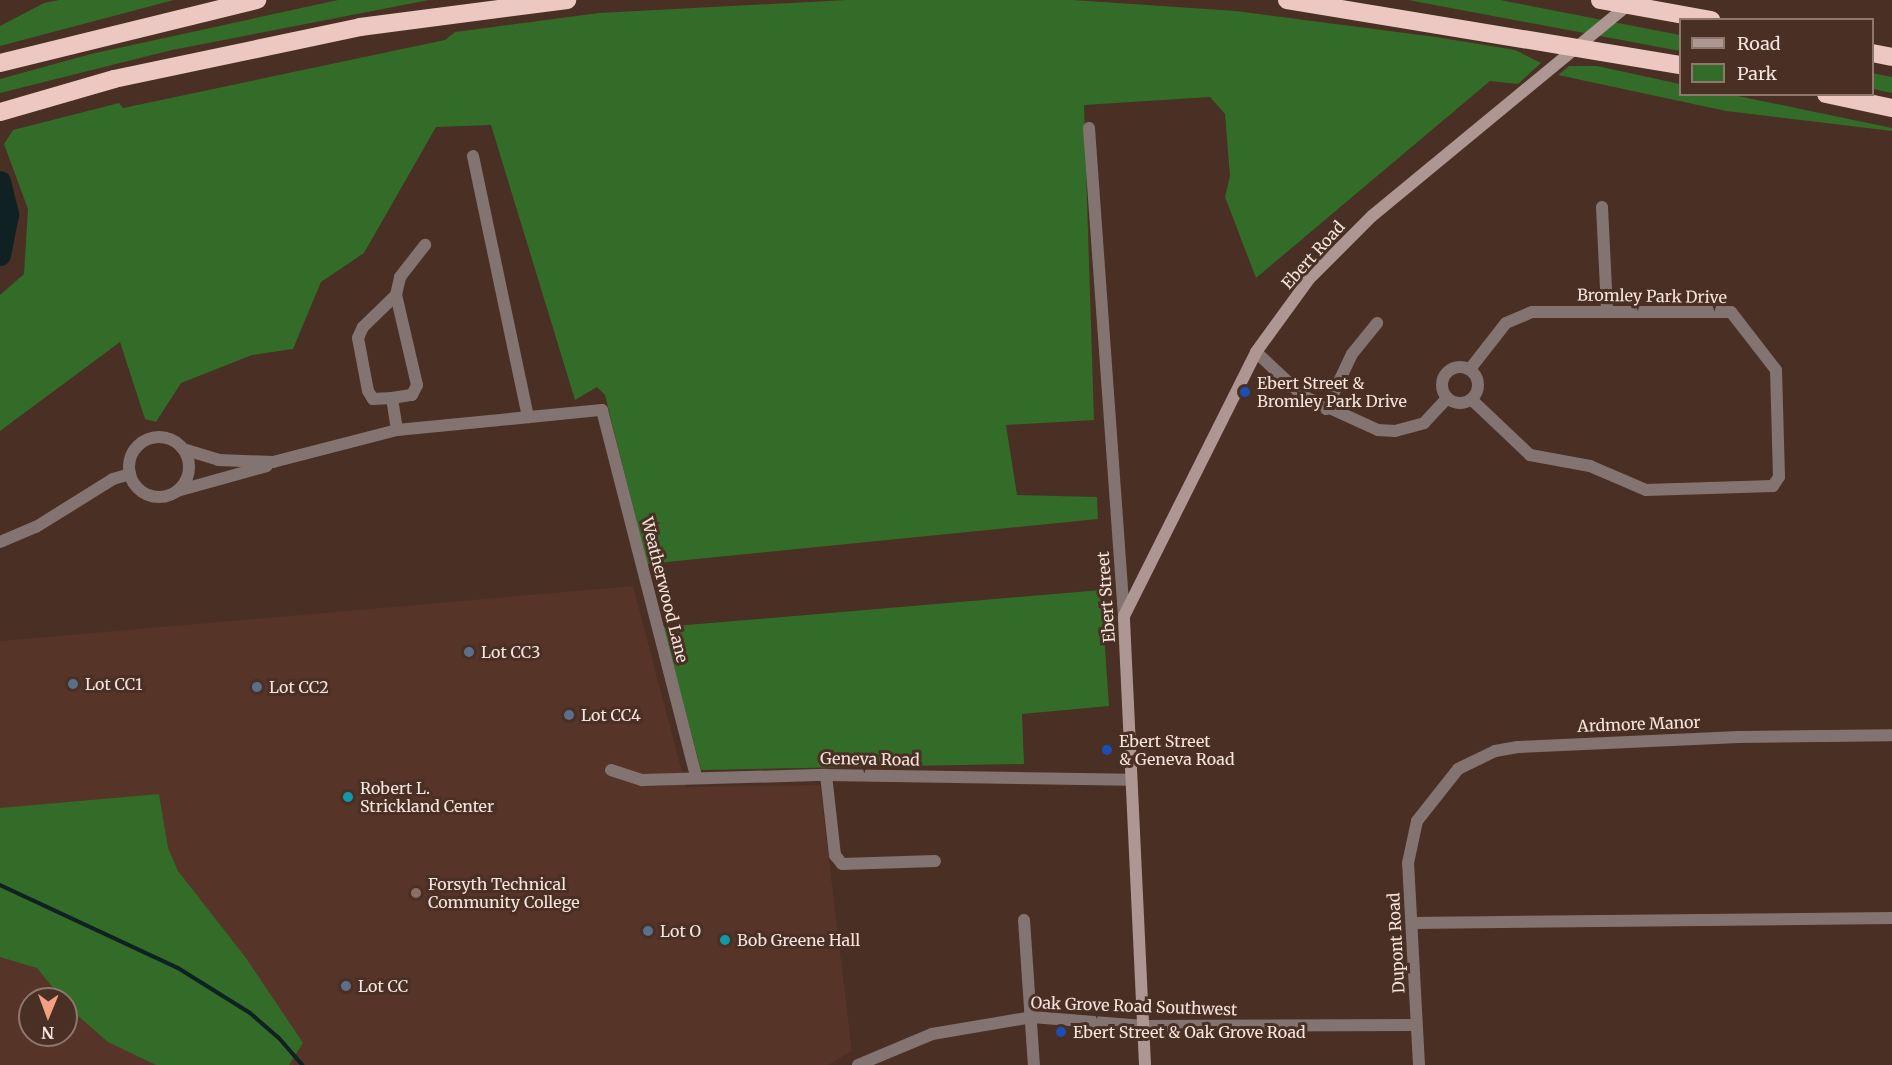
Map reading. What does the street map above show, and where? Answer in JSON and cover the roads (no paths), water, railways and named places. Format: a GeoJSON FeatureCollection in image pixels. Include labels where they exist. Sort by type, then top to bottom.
{"type":"FeatureCollection","features":[{"type":"Feature","properties":{"kind":"highway"},"geometry":{"type":"LineString","coordinates":[[0,63],[257,0]]}},
{"type":"Feature","properties":{"kind":"highway"},"geometry":{"type":"LineString","coordinates":[[2,111],[114,79],[360,27],[567,0]]}},
{"type":"Feature","properties":{"kind":"highway"},"geometry":{"type":"LineString","coordinates":[[1287,0],[1679,65]]}},
{"type":"Feature","properties":{"kind":"highway"},"geometry":{"type":"LineString","coordinates":[[1600,0],[1700,18]]}},
{"type":"Feature","properties":{"kind":"highway"},"geometry":{"type":"LineString","coordinates":[[1874,53],[1892,57]]}},
{"type":"Feature","properties":{"kind":"highway"},"geometry":{"type":"LineString","coordinates":[[1835,96],[1892,108]]}},
{"type":"Feature","properties":{"kind":"main road","name":"Ebert Road"},"geometry":{"type":"LineString","coordinates":[[1124,616],[1256,352],[1309,279],[1372,216],[1633,0]]}},
{"type":"Feature","properties":{"kind":"main road","name":"Ebert Street"},"geometry":{"type":"LineString","coordinates":[[1124,616],[1145,1065]]}},
{"type":"Feature","properties":{"kind":"street","name":"Ebert Street"},"geometry":{"type":"LineString","coordinates":[[1089,128],[1124,616]]}},
{"type":"Feature","properties":{"kind":"street"},"geometry":{"type":"LineString","coordinates":[[273,462],[218,460],[183,449],[166,438],[146,440],[132,454],[130,474],[134,483],[149,495],[158,497],[273,462],[397,430],[528,417],[473,156]]}},
{"type":"Feature","properties":{"kind":"street"},"geometry":{"type":"LineString","coordinates":[[1602,207],[1607,311]]}},
{"type":"Feature","properties":{"kind":"street"},"geometry":{"type":"LineString","coordinates":[[396,295],[363,327],[358,338],[368,391],[373,399],[412,395],[417,385],[396,295],[400,277],[425,245]]}},
{"type":"Feature","properties":{"kind":"street","name":"Bromley Park Drive"},"geometry":{"type":"LineString","coordinates":[[1470,369],[1506,323],[1518,316],[1545,310],[1731,312],[1776,370],[1777,483],[1761,487],[1646,490],[1590,466],[1530,455],[1472,399]]}},
{"type":"Feature","properties":{"kind":"street"},"geometry":{"type":"LineString","coordinates":[[1326,409],[1352,354],[1377,323]]}},
{"type":"Feature","properties":{"kind":"street"},"geometry":{"type":"LineString","coordinates":[[1256,352],[1303,396],[1365,427],[1395,431],[1424,423],[1447,398]]}},
{"type":"Feature","properties":{"kind":"street"},"geometry":{"type":"LineString","coordinates":[[1461,366],[1470,369],[1478,384],[1472,399],[1455,402],[1447,398],[1442,381],[1446,373],[1461,366]]}},
{"type":"Feature","properties":{"kind":"street"},"geometry":{"type":"LineString","coordinates":[[392,398],[397,430]]}},
{"type":"Feature","properties":{"kind":"street","name":"Weatherwood Lane"},"geometry":{"type":"LineString","coordinates":[[528,417],[602,410],[696,777]]}},
{"type":"Feature","properties":{"kind":"street"},"geometry":{"type":"LineString","coordinates":[[177,491],[189,467],[183,449]]}},
{"type":"Feature","properties":{"kind":"street"},"geometry":{"type":"LineString","coordinates":[[0,542],[36,527],[113,479],[130,474]]}},
{"type":"Feature","properties":{"kind":"street","name":"Ardmore Manor"},"geometry":{"type":"LineString","coordinates":[[1417,821],[1458,768],[1495,752],[1518,747],[1738,736],[1892,735]]}},
{"type":"Feature","properties":{"kind":"street","name":"Geneva Road"},"geometry":{"type":"LineString","coordinates":[[611,770],[642,780],[826,775],[1130,780]]}},
{"type":"Feature","properties":{"kind":"street"},"geometry":{"type":"LineString","coordinates":[[826,775],[835,855],[842,864],[935,861]]}},
{"type":"Feature","properties":{"kind":"street","name":"Dupont Road"},"geometry":{"type":"LineString","coordinates":[[1417,821],[1408,863],[1419,1065]]}},
{"type":"Feature","properties":{"kind":"street"},"geometry":{"type":"LineString","coordinates":[[1412,923],[1892,918]]}},
{"type":"Feature","properties":{"kind":"street"},"geometry":{"type":"LineString","coordinates":[[1024,920],[1034,1065]]}},
{"type":"Feature","properties":{"kind":"street","name":"Oak Grove Road Southwest"},"geometry":{"type":"LineString","coordinates":[[858,1065],[932,1034],[1032,1017],[1144,1026],[1416,1025]]}},
{"type":"Feature","properties":{"kind":"waterway"},"geometry":{"type":"LineString","coordinates":[[0,182],[8,215],[0,255]]}},
{"type":"Feature","properties":{"kind":"waterway"},"geometry":{"type":"LineString","coordinates":[[0,885],[178,968],[250,1013],[278,1037],[302,1065]]}},
{"type":"Feature","properties":{"kind":"place","name":"Ebert Street & Bromley Park Drive"},"geometry":{"type":"Point","coordinates":[1245,392]}},
{"type":"Feature","properties":{"kind":"place","name":"Lot CC3"},"geometry":{"type":"Point","coordinates":[469,652]}},
{"type":"Feature","properties":{"kind":"place","name":"Lot CC1"},"geometry":{"type":"Point","coordinates":[73,684]}},
{"type":"Feature","properties":{"kind":"place","name":"Lot CC2"},"geometry":{"type":"Point","coordinates":[257,687]}},
{"type":"Feature","properties":{"kind":"place","name":"Lot CC4"},"geometry":{"type":"Point","coordinates":[569,715]}},
{"type":"Feature","properties":{"kind":"place","name":"Ebert Street & Geneva Road"},"geometry":{"type":"Point","coordinates":[1107,750]}},
{"type":"Feature","properties":{"kind":"place","name":"Robert L. Strickland Center"},"geometry":{"type":"Point","coordinates":[348,797]}},
{"type":"Feature","properties":{"kind":"place","name":"Forsyth Technical Community College"},"geometry":{"type":"Point","coordinates":[416,893]}},
{"type":"Feature","properties":{"kind":"place","name":"Lot O"},"geometry":{"type":"Point","coordinates":[648,931]}},
{"type":"Feature","properties":{"kind":"place","name":"Bob Greene Hall"},"geometry":{"type":"Point","coordinates":[725,940]}},
{"type":"Feature","properties":{"kind":"place","name":"Lot CC"},"geometry":{"type":"Point","coordinates":[346,986]}},
{"type":"Feature","properties":{"kind":"place","name":"Ebert Street & Oak Grove Road"},"geometry":{"type":"Point","coordinates":[1061,1032]}}]}
